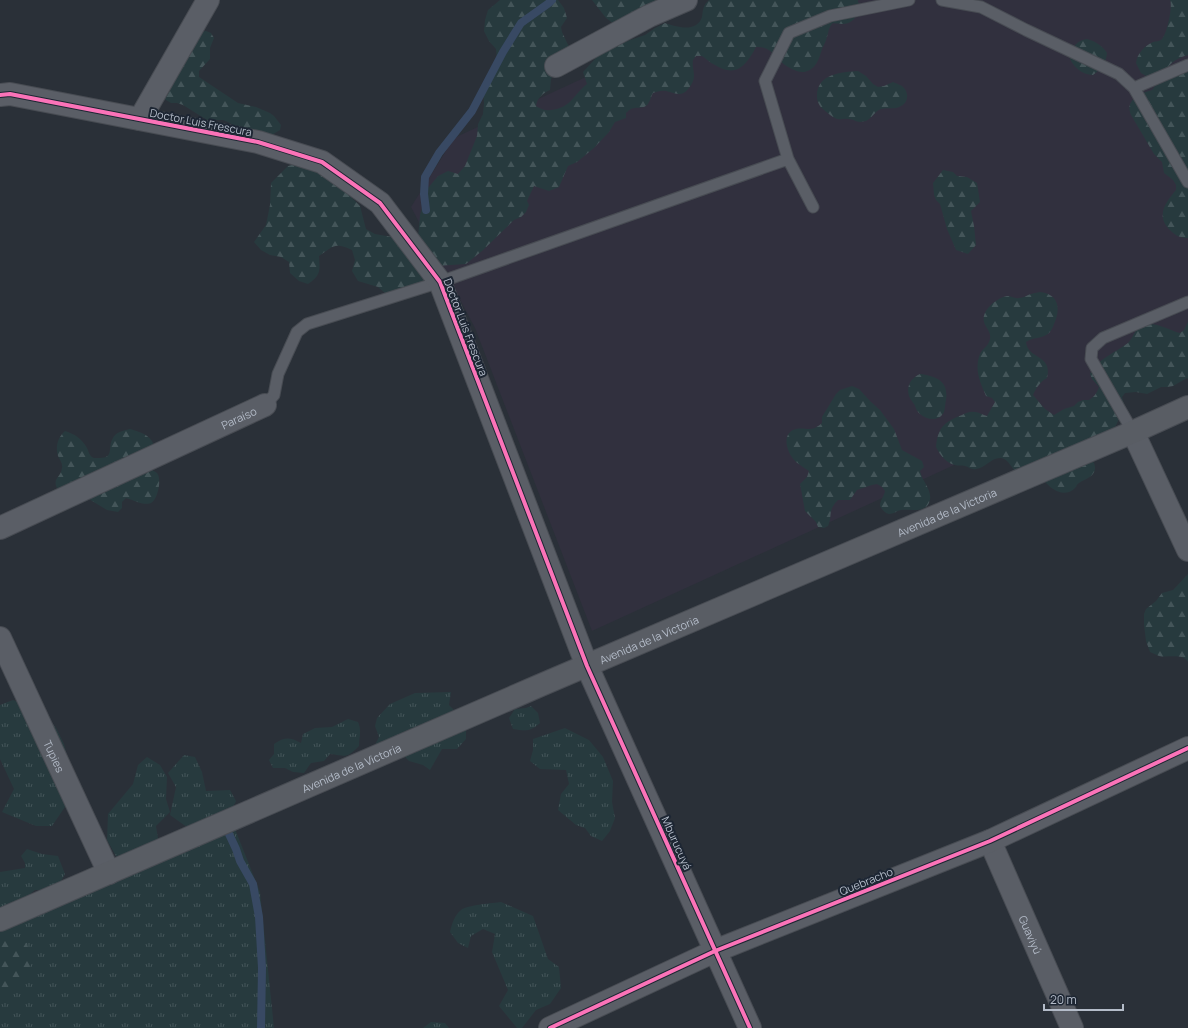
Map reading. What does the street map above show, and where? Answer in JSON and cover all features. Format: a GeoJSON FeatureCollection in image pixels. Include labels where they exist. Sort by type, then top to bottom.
{"type":"FeatureCollection","features":[{"type":"Feature","properties":{"kind":"main road","name":"Avenida de la Victoria"},"geometry":{"type":"LineString","coordinates":[[0,920],[1188,407]]}},
{"type":"Feature","properties":{"kind":"street"},"geometry":{"type":"LineString","coordinates":[[140,119],[208,0]]}},
{"type":"Feature","properties":{"kind":"street"},"geometry":{"type":"LineString","coordinates":[[556,66],[649,16],[686,0]]}},
{"type":"Feature","properties":{"kind":"street","name":"Doctor Luis Frescura"},"geometry":{"type":"LineString","coordinates":[[0,95],[10,94],[258,142],[322,162],[380,203],[440,282],[587,666]]}},
{"type":"Feature","properties":{"kind":"street","name":"Paraíso"},"geometry":{"type":"LineString","coordinates":[[0,528],[265,405]]}},
{"type":"Feature","properties":{"kind":"street"},"geometry":{"type":"LineString","coordinates":[[1133,432],[1188,550]]}},
{"type":"Feature","properties":{"kind":"street","name":"Tupies"},"geometry":{"type":"LineString","coordinates":[[0,638],[109,873]]}},
{"type":"Feature","properties":{"kind":"street","name":"Mburucuyá"},"geometry":{"type":"LineString","coordinates":[[587,666],[750,1028]]}},
{"type":"Feature","properties":{"kind":"street","name":"Quebracho"},"geometry":{"type":"LineString","coordinates":[[550,1028],[715,951],[990,841],[1188,748]]}},
{"type":"Feature","properties":{"kind":"street","name":"Guaviyú"},"geometry":{"type":"LineString","coordinates":[[990,841],[1072,1028]]}},
{"type":"Feature","properties":{"kind":"lane"},"geometry":{"type":"LineString","coordinates":[[813,207],[788,159],[765,81],[789,33],[830,16],[909,0]]}},
{"type":"Feature","properties":{"kind":"lane"},"geometry":{"type":"LineString","coordinates":[[942,0],[981,7],[1119,74],[1134,88],[1188,182]]}},
{"type":"Feature","properties":{"kind":"lane"},"geometry":{"type":"LineString","coordinates":[[1134,88],[1188,65]]}},
{"type":"Feature","properties":{"kind":"lane","name":"Paraíso"},"geometry":{"type":"LineString","coordinates":[[265,405],[274,395],[278,374],[297,332],[307,324],[440,282],[788,159]]}},
{"type":"Feature","properties":{"kind":"lane"},"geometry":{"type":"LineString","coordinates":[[1133,432],[1091,359],[1092,348],[1103,338],[1188,302]]}},
{"type":"Feature","properties":{"kind":"shaded area"},"geometry":{"type":"Polygon","coordinates":[[[752,0],[1188,0],[1188,358],[592,631],[475,328],[411,207],[454,138],[752,0]]]}},
{"type":"Feature","properties":{"kind":"green space"},"geometry":{"type":"Polygon","coordinates":[[[500,0],[558,0],[564,8],[567,18],[561,27],[569,47],[551,79],[550,90],[541,96],[536,106],[547,110],[563,107],[587,84],[583,72],[598,54],[645,35],[665,23],[686,28],[696,25],[702,17],[704,6],[709,0],[858,0],[861,6],[851,22],[844,24],[833,23],[831,25],[818,60],[808,71],[801,72],[790,68],[781,62],[769,50],[763,47],[756,47],[748,60],[740,68],[735,70],[722,69],[702,56],[696,56],[693,60],[694,79],[686,91],[681,94],[664,91],[653,93],[646,106],[632,108],[626,113],[626,118],[615,122],[609,132],[594,148],[577,162],[568,166],[559,187],[549,191],[534,186],[527,201],[529,205],[526,212],[521,217],[514,220],[482,251],[466,264],[436,266],[418,237],[420,215],[428,188],[438,176],[448,171],[458,174],[465,166],[477,136],[478,124],[483,114],[483,91],[488,81],[496,72],[497,61],[496,49],[489,41],[484,31],[485,20],[488,10],[500,0]]]}},
{"type":"Feature","properties":{"kind":"green space"},"geometry":{"type":"Polygon","coordinates":[[[592,0],[665,0],[614,24],[606,18],[592,0]]]}},
{"type":"Feature","properties":{"kind":"green space"},"geometry":{"type":"Polygon","coordinates":[[[1170,0],[1188,0],[1188,55],[1172,62],[1162,76],[1151,79],[1141,73],[1136,63],[1139,53],[1144,48],[1153,42],[1161,40],[1164,36],[1168,26],[1170,14],[1170,0]]]}},
{"type":"Feature","properties":{"kind":"green space"},"geometry":{"type":"Polygon","coordinates":[[[206,31],[211,33],[214,38],[210,48],[210,59],[199,71],[199,77],[238,103],[256,107],[270,113],[281,125],[280,130],[270,136],[247,133],[223,120],[207,120],[183,105],[171,103],[161,97],[199,32],[206,31]]]}},
{"type":"Feature","properties":{"kind":"green space"},"geometry":{"type":"Polygon","coordinates":[[[1087,39],[1098,44],[1107,53],[1103,66],[1093,75],[1081,72],[1072,63],[1069,56],[1076,44],[1087,39]]]}},
{"type":"Feature","properties":{"kind":"green space"},"geometry":{"type":"Polygon","coordinates":[[[1188,69],[1188,238],[1175,234],[1163,221],[1163,210],[1168,200],[1176,190],[1176,185],[1173,180],[1164,173],[1162,162],[1154,154],[1129,109],[1130,104],[1136,95],[1152,90],[1158,82],[1188,69]]]}},
{"type":"Feature","properties":{"kind":"green space"},"geometry":{"type":"Polygon","coordinates":[[[858,71],[878,87],[893,82],[902,86],[907,92],[905,103],[896,108],[881,109],[868,120],[862,122],[852,119],[837,119],[832,116],[821,107],[818,101],[818,89],[821,83],[825,79],[837,74],[858,71]]]}},
{"type":"Feature","properties":{"kind":"green space"},"geometry":{"type":"Polygon","coordinates":[[[299,163],[333,173],[360,206],[366,229],[375,234],[398,238],[432,282],[386,294],[378,287],[358,281],[352,271],[355,260],[352,250],[341,246],[334,246],[319,256],[319,272],[308,284],[299,281],[290,273],[289,262],[281,257],[270,255],[261,250],[254,242],[266,225],[270,205],[271,183],[288,166],[299,163]]]}},
{"type":"Feature","properties":{"kind":"green space"},"geometry":{"type":"Polygon","coordinates":[[[943,170],[953,172],[957,176],[967,177],[977,183],[980,202],[971,211],[976,245],[968,254],[956,250],[947,229],[940,204],[934,195],[933,183],[943,170]]]}},
{"type":"Feature","properties":{"kind":"green space"},"geometry":{"type":"Polygon","coordinates":[[[1040,292],[1046,293],[1055,299],[1058,308],[1056,318],[1053,328],[1049,333],[1026,342],[1031,352],[1044,361],[1048,370],[1047,378],[1038,385],[1033,395],[1045,409],[1054,415],[1064,409],[1074,406],[1078,402],[1089,400],[1094,396],[1099,387],[1092,379],[1090,374],[1093,369],[1102,360],[1128,343],[1140,326],[1151,324],[1180,333],[1184,330],[1188,322],[1188,379],[1187,378],[1173,386],[1161,387],[1147,394],[1136,392],[1125,393],[1122,397],[1125,407],[1115,427],[1112,431],[1095,436],[1091,439],[1085,449],[1095,466],[1093,474],[1079,483],[1071,491],[1066,493],[1053,489],[1043,479],[1021,476],[1004,459],[998,458],[982,467],[973,469],[946,461],[936,447],[940,430],[946,423],[970,412],[976,412],[987,416],[995,402],[992,398],[986,396],[980,381],[978,370],[978,360],[980,354],[990,339],[990,334],[984,322],[987,309],[1003,297],[1007,296],[1021,298],[1040,292]]]}},
{"type":"Feature","properties":{"kind":"green space"},"geometry":{"type":"Polygon","coordinates":[[[920,374],[936,378],[945,388],[946,400],[944,412],[936,419],[929,419],[920,414],[910,399],[908,389],[910,383],[920,374]]]}},
{"type":"Feature","properties":{"kind":"green space"},"geometry":{"type":"Polygon","coordinates":[[[852,386],[859,389],[880,410],[894,429],[902,450],[922,461],[924,467],[920,471],[929,491],[930,499],[928,505],[922,509],[901,510],[889,514],[886,513],[880,506],[885,491],[877,484],[872,485],[857,490],[850,500],[838,500],[832,507],[828,526],[824,528],[818,527],[816,522],[805,511],[800,484],[807,477],[809,471],[796,462],[790,454],[787,439],[791,431],[796,429],[812,429],[822,423],[822,417],[836,394],[840,390],[852,386]]]}},
{"type":"Feature","properties":{"kind":"green space"},"geometry":{"type":"Polygon","coordinates":[[[130,429],[146,435],[154,445],[154,452],[149,468],[157,473],[159,484],[156,497],[151,503],[142,503],[126,498],[122,502],[122,508],[118,512],[107,510],[88,498],[58,490],[56,480],[61,471],[62,464],[57,453],[57,446],[65,431],[80,439],[92,457],[104,458],[110,452],[113,437],[119,432],[130,429]]]}},
{"type":"Feature","properties":{"kind":"green space"},"geometry":{"type":"Polygon","coordinates":[[[1188,574],[1188,662],[1183,658],[1175,656],[1159,656],[1150,652],[1146,641],[1144,614],[1146,609],[1156,601],[1162,593],[1173,590],[1188,574]]]}},
{"type":"Feature","properties":{"kind":"green space"},"geometry":{"type":"Polygon","coordinates":[[[451,692],[449,705],[456,712],[466,718],[466,739],[457,749],[442,749],[430,770],[423,765],[409,761],[404,756],[380,755],[375,745],[379,737],[375,726],[377,718],[390,704],[415,693],[451,692]]]}},
{"type":"Feature","properties":{"kind":"green space"},"geometry":{"type":"Polygon","coordinates":[[[13,700],[43,711],[56,728],[64,744],[68,759],[62,771],[53,779],[62,785],[69,801],[52,826],[36,826],[2,812],[14,789],[0,759],[0,705],[13,700]]]}},
{"type":"Feature","properties":{"kind":"green space"},"geometry":{"type":"Polygon","coordinates":[[[531,706],[538,713],[540,723],[528,730],[513,729],[509,718],[515,709],[531,706]]]}},
{"type":"Feature","properties":{"kind":"green space"},"geometry":{"type":"Polygon","coordinates":[[[348,719],[358,722],[360,728],[359,746],[349,755],[343,756],[330,754],[324,761],[311,763],[304,773],[293,772],[285,768],[273,768],[269,760],[274,754],[274,744],[281,740],[287,739],[301,743],[303,734],[315,728],[332,727],[348,719]]]}},
{"type":"Feature","properties":{"kind":"green space"},"geometry":{"type":"Polygon","coordinates":[[[565,728],[589,740],[603,757],[613,781],[612,802],[615,818],[610,831],[602,841],[591,836],[585,828],[576,825],[558,810],[561,794],[569,784],[566,770],[540,769],[530,761],[533,750],[533,739],[565,728]]]}},
{"type":"Feature","properties":{"kind":"green space"},"geometry":{"type":"Polygon","coordinates":[[[184,755],[195,757],[202,772],[206,791],[230,790],[236,801],[230,813],[191,830],[170,815],[176,787],[168,773],[184,755]]]}},
{"type":"Feature","properties":{"kind":"green space"},"geometry":{"type":"Polygon","coordinates":[[[147,757],[160,765],[167,777],[166,799],[170,812],[156,826],[158,838],[149,849],[130,855],[116,856],[107,840],[108,814],[133,784],[138,765],[147,757]]]}},
{"type":"Feature","properties":{"kind":"green space"},"geometry":{"type":"Polygon","coordinates":[[[235,829],[260,892],[274,1028],[0,1028],[0,928],[235,829]]]}},
{"type":"Feature","properties":{"kind":"green space"},"geometry":{"type":"Polygon","coordinates":[[[27,849],[42,854],[58,856],[65,874],[59,885],[44,890],[35,890],[24,899],[0,913],[0,872],[25,868],[25,863],[21,856],[27,849]]]}},
{"type":"Feature","properties":{"kind":"green space"},"geometry":{"type":"Polygon","coordinates":[[[501,902],[533,916],[548,959],[559,967],[561,988],[550,1004],[536,1010],[522,1028],[517,1028],[499,1006],[508,990],[492,952],[495,934],[483,929],[471,936],[468,948],[458,943],[450,932],[455,917],[464,908],[501,902]]]}},
{"type":"Feature","properties":{"kind":"green space"},"geometry":{"type":"Polygon","coordinates":[[[6,939],[27,943],[31,965],[0,1000],[0,940],[6,939]]]}},
{"type":"Feature","properties":{"kind":"green space"},"geometry":{"type":"Polygon","coordinates":[[[431,1022],[445,1023],[449,1028],[423,1028],[431,1022]]]}},
{"type":"Feature","properties":{"kind":"waterway"},"geometry":{"type":"LineString","coordinates":[[426,210],[424,194],[425,177],[439,153],[472,111],[503,52],[521,23],[552,0]]}},
{"type":"Feature","properties":{"kind":"waterway"},"geometry":{"type":"LineString","coordinates":[[229,834],[240,861],[253,884],[259,917],[262,968],[261,1028]]}},
{"type":"Feature","properties":{"kind":"cycle path"},"geometry":{"type":"LineString","coordinates":[[0,95],[10,94],[258,142],[322,162],[380,203],[440,282],[587,666],[750,1028]]}},
{"type":"Feature","properties":{"kind":"cycle path"},"geometry":{"type":"LineString","coordinates":[[550,1028],[715,951],[990,841],[1188,748]]}}]}
